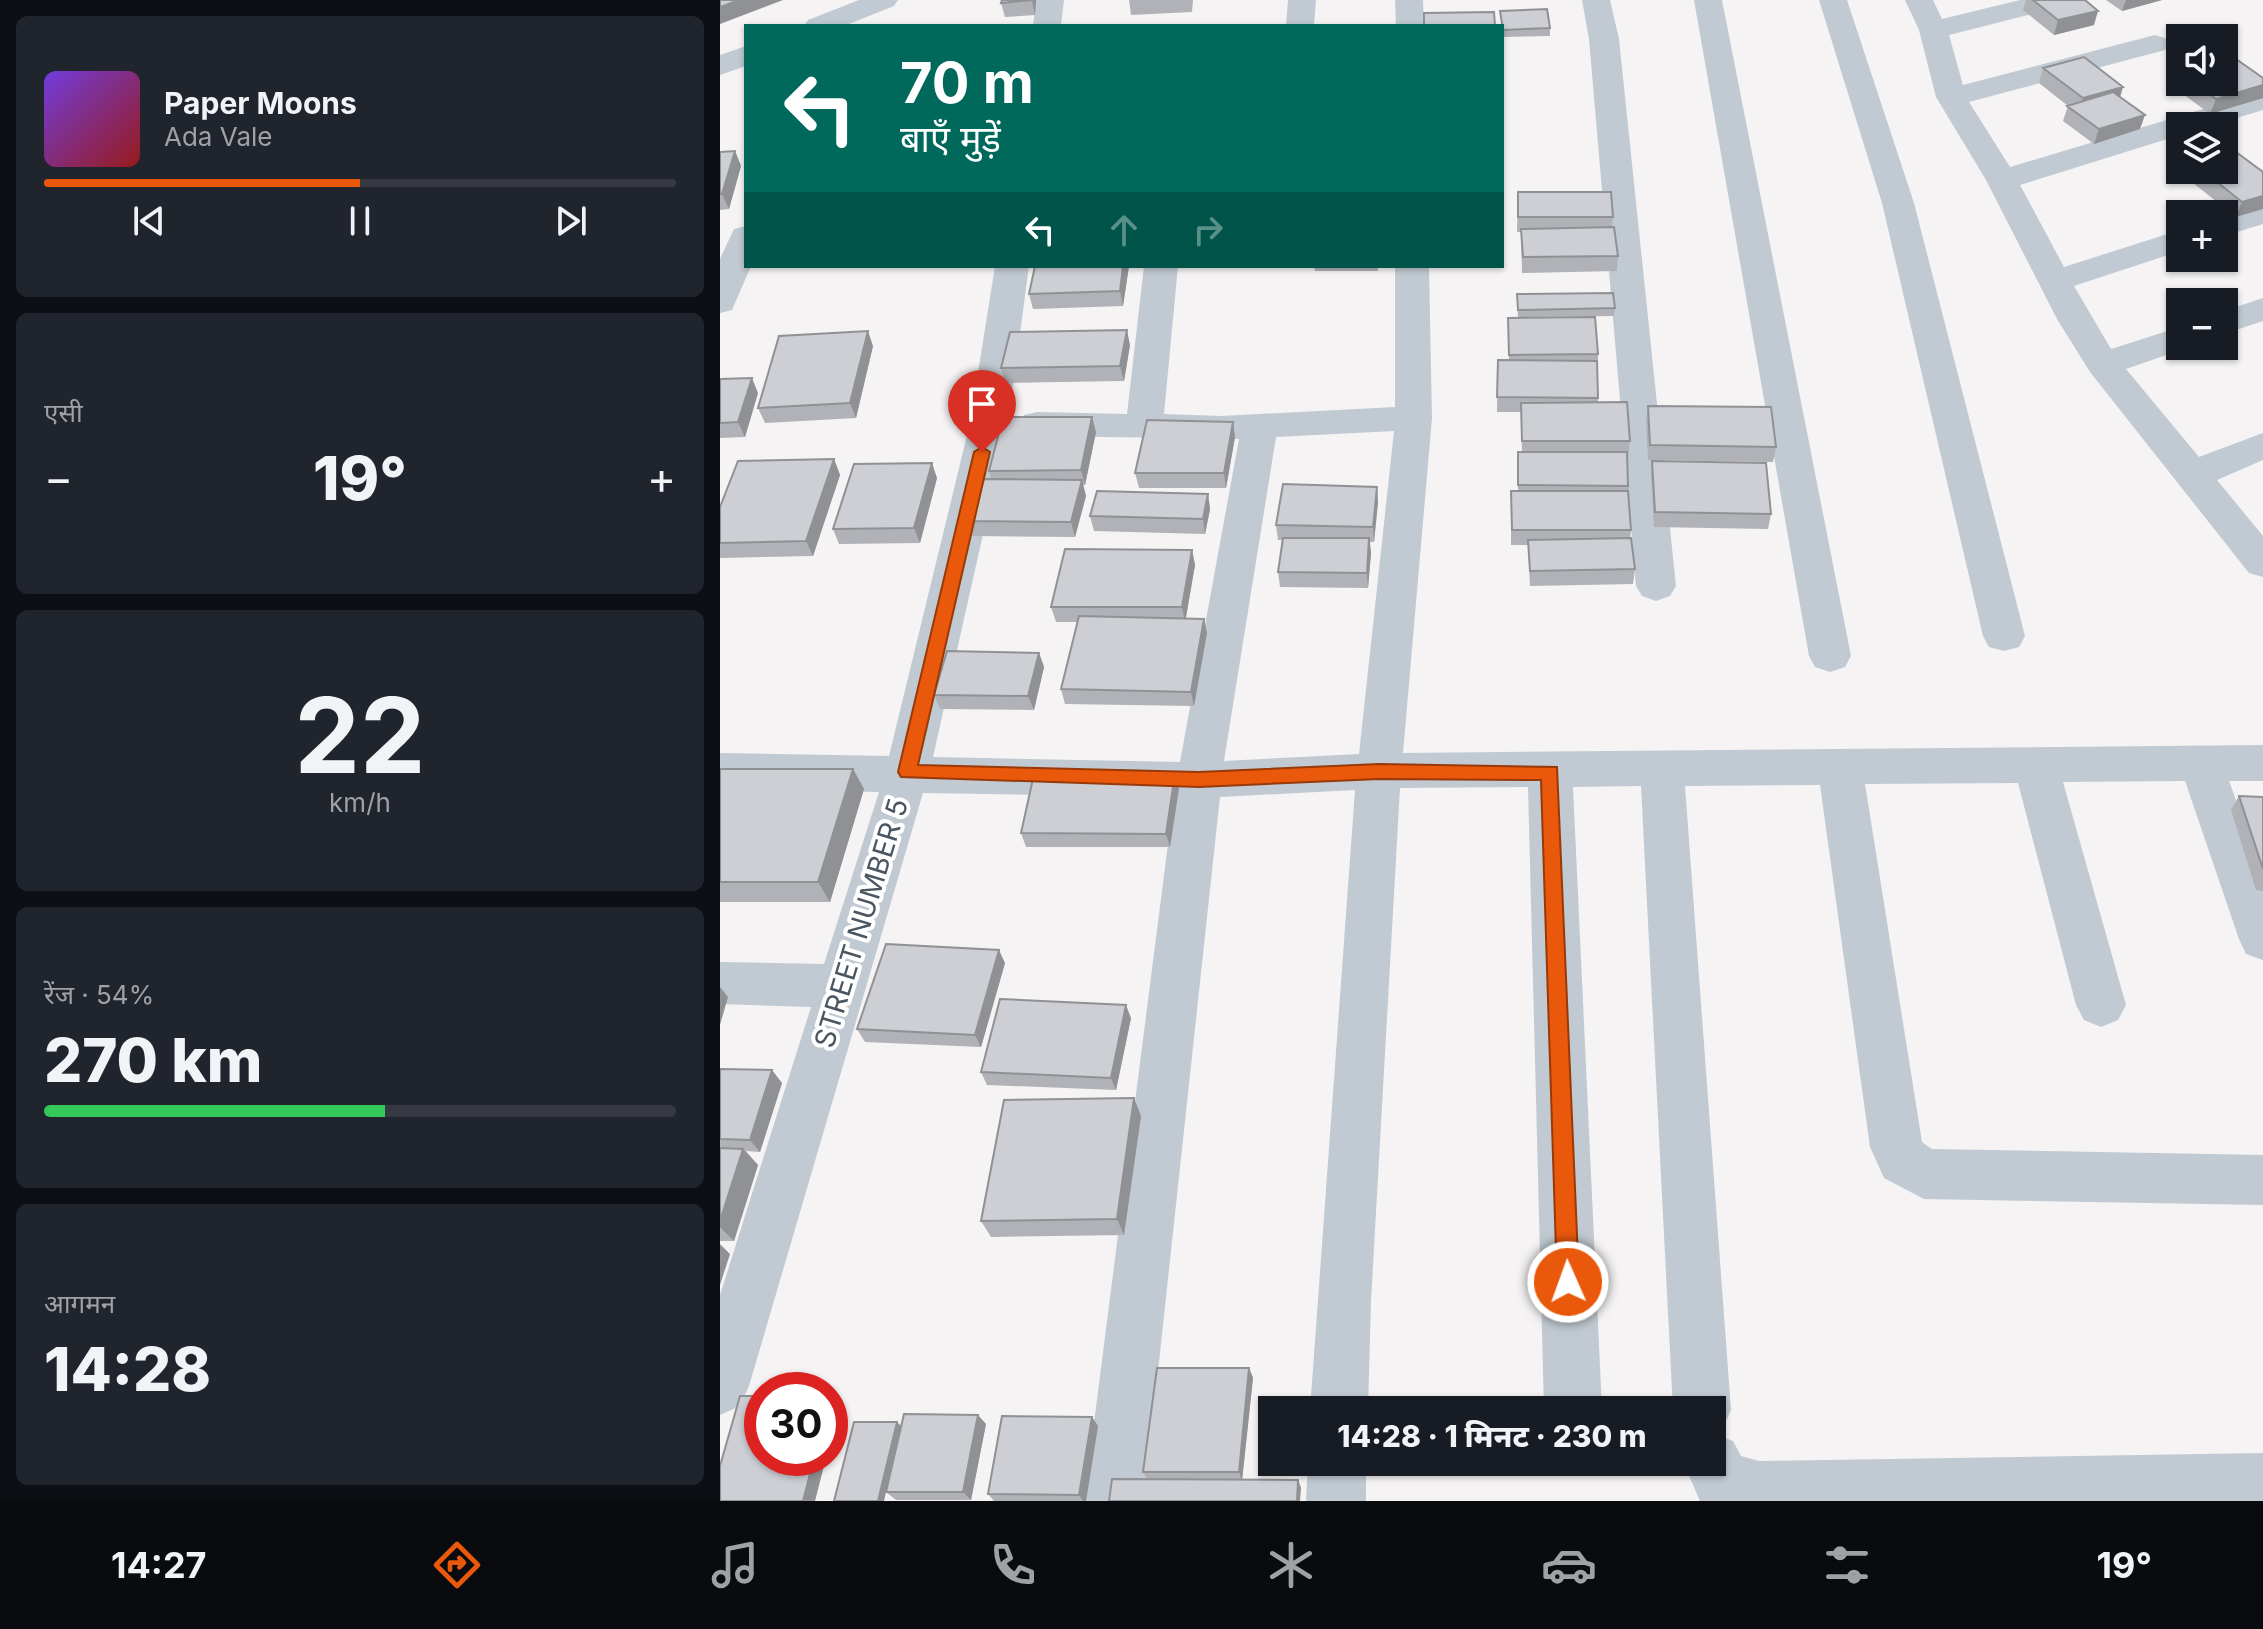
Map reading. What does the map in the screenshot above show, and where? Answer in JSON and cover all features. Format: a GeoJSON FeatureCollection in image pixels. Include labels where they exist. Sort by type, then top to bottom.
{"type":"FeatureCollection","features":[{"type":"Feature","properties":{"kind":"street"},"geometry":{"type":"LineString","coordinates":[[823,24],[884,0]]}},
{"type":"Feature","properties":{"kind":"street"},"geometry":{"type":"LineString","coordinates":[[1047,24],[1050,0]]}},
{"type":"Feature","properties":{"kind":"street"},"geometry":{"type":"LineString","coordinates":[[1300,24],[1302,0]]}},
{"type":"Feature","properties":{"kind":"street"},"geometry":{"type":"LineString","coordinates":[[1409,0],[1410,24]]}},
{"type":"Feature","properties":{"kind":"street"},"geometry":{"type":"LineString","coordinates":[[1596,0],[1604,39],[1656,586]]}},
{"type":"Feature","properties":{"kind":"street"},"geometry":{"type":"LineString","coordinates":[[1708,0],[1830,656]]}},
{"type":"Feature","properties":{"kind":"street"},"geometry":{"type":"LineString","coordinates":[[1833,0],[1898,203],[2004,636]]}},
{"type":"Feature","properties":{"kind":"street"},"geometry":{"type":"LineString","coordinates":[[2054,0],[1926,15],[1951,97],[2002,180],[2053,282],[2103,364],[2263,563]]}},
{"type":"Feature","properties":{"kind":"street"},"geometry":{"type":"LineString","coordinates":[[1951,97],[2155,44]]}},
{"type":"Feature","properties":{"kind":"street"},"geometry":{"type":"LineString","coordinates":[[720,66],[744,56]]}},
{"type":"Feature","properties":{"kind":"street"},"geometry":{"type":"LineString","coordinates":[[2002,180],[2263,100]]}},
{"type":"Feature","properties":{"kind":"street"},"geometry":{"type":"LineString","coordinates":[[2238,221],[2263,213]]}},
{"type":"Feature","properties":{"kind":"street"},"geometry":{"type":"LineString","coordinates":[[720,302],[744,241]]}},
{"type":"Feature","properties":{"kind":"street"},"geometry":{"type":"LineString","coordinates":[[2053,282],[2166,245]]}},
{"type":"Feature","properties":{"kind":"street","name":"STREET NUMBER 5"},"geometry":{"type":"LineString","coordinates":[[720,1386],[907,772],[989,423],[1012,268]]}},
{"type":"Feature","properties":{"kind":"street"},"geometry":{"type":"LineString","coordinates":[[1144,427],[1161,268]]}},
{"type":"Feature","properties":{"kind":"street"},"geometry":{"type":"LineString","coordinates":[[1340,1396],[1343,1301],[1379,771],[1414,418],[1412,268]]}},
{"type":"Feature","properties":{"kind":"street"},"geometry":{"type":"LineString","coordinates":[[2238,318],[2263,309]]}},
{"type":"Feature","properties":{"kind":"street"},"geometry":{"type":"LineString","coordinates":[[2103,364],[2166,343]]}},
{"type":"Feature","properties":{"kind":"street"},"geometry":{"type":"LineString","coordinates":[[989,423],[1221,428],[1414,418]]}},
{"type":"Feature","properties":{"kind":"street"},"geometry":{"type":"LineString","coordinates":[[1114,1501],[1199,780],[1260,424]]}},
{"type":"Feature","properties":{"kind":"street"},"geometry":{"type":"LineString","coordinates":[[2194,476],[2222,461],[2263,446]]}},
{"type":"Feature","properties":{"kind":"street"},"geometry":{"type":"LineString","coordinates":[[720,771],[907,772],[1199,780],[1379,771],[1662,771],[2035,763],[2263,763]]}},
{"type":"Feature","properties":{"kind":"street"},"geometry":{"type":"LineString","coordinates":[[2035,763],[2101,1005]]}},
{"type":"Feature","properties":{"kind":"street"},"geometry":{"type":"LineString","coordinates":[[2201,764],[2263,939]]}},
{"type":"Feature","properties":{"kind":"street"},"geometry":{"type":"LineString","coordinates":[[1840,768],[1896,1147],[1903,1160],[1924,1174],[2263,1180]]}},
{"type":"Feature","properties":{"kind":"street"},"geometry":{"type":"LineString","coordinates":[[1662,771],[1701,1396]]}},
{"type":"Feature","properties":{"kind":"street"},"geometry":{"type":"LineString","coordinates":[[1550,772],[1572,1396]]}},
{"type":"Feature","properties":{"kind":"street"},"geometry":{"type":"LineString","coordinates":[[720,983],[842,986]]}},
{"type":"Feature","properties":{"kind":"street"},"geometry":{"type":"LineString","coordinates":[[1336,1501],[1337,1476]]}},
{"type":"Feature","properties":{"kind":"street"},"geometry":{"type":"LineString","coordinates":[[1719,1476],[1722,1481],[1759,1491],[2263,1483]]}},
{"type":"Feature","properties":{"kind":"building"},"geometry":{"type":"Polygon","coordinates":[[[720,0],[739,0],[720,7],[720,0]]]}},
{"type":"Feature","properties":{"kind":"building"},"geometry":{"type":"Polygon","coordinates":[[[1002,0],[1032,0],[1001,3],[1002,0]]]}},
{"type":"Feature","properties":{"kind":"building"},"geometry":{"type":"Polygon","coordinates":[[[2033,0],[2085,0],[2098,11],[2058,20],[2033,0]]]}},
{"type":"Feature","properties":{"kind":"building"},"geometry":{"type":"Polygon","coordinates":[[[1547,9],[1550,28],[1504,30],[1500,11],[1547,9]]]}},
{"type":"Feature","properties":{"kind":"building"},"geometry":{"type":"Polygon","coordinates":[[[1494,12],[1495,24],[1424,24],[1424,13],[1494,12]]]}},
{"type":"Feature","properties":{"kind":"building"},"geometry":{"type":"Polygon","coordinates":[[[2084,57],[2123,87],[2083,98],[2043,68],[2084,57]]]}},
{"type":"Feature","properties":{"kind":"building"},"geometry":{"type":"Polygon","coordinates":[[[2238,60],[2263,78],[2263,85],[2238,92],[2238,60]]]}},
{"type":"Feature","properties":{"kind":"building"},"geometry":{"type":"Polygon","coordinates":[[[2113,92],[2145,115],[2099,129],[2067,106],[2113,92]]]}},
{"type":"Feature","properties":{"kind":"building"},"geometry":{"type":"Polygon","coordinates":[[[735,151],[722,194],[720,194],[720,152],[735,151]]]}},
{"type":"Feature","properties":{"kind":"building"},"geometry":{"type":"Polygon","coordinates":[[[2238,153],[2263,172],[2263,196],[2242,202],[2220,184],[2238,184],[2238,153]]]}},
{"type":"Feature","properties":{"kind":"building"},"geometry":{"type":"Polygon","coordinates":[[[1518,192],[1611,192],[1613,217],[1518,217],[1518,192]]]}},
{"type":"Feature","properties":{"kind":"building"},"geometry":{"type":"Polygon","coordinates":[[[1614,227],[1618,256],[1523,257],[1521,229],[1614,227]]]}},
{"type":"Feature","properties":{"kind":"building"},"geometry":{"type":"Polygon","coordinates":[[[1035,268],[1123,268],[1120,291],[1029,294],[1035,268]]]}},
{"type":"Feature","properties":{"kind":"building"},"geometry":{"type":"Polygon","coordinates":[[[1613,293],[1615,308],[1518,310],[1517,294],[1613,293]]]}},
{"type":"Feature","properties":{"kind":"building"},"geometry":{"type":"Polygon","coordinates":[[[1595,317],[1598,354],[1509,355],[1508,318],[1595,317]]]}},
{"type":"Feature","properties":{"kind":"building"},"geometry":{"type":"Polygon","coordinates":[[[1127,330],[1120,366],[1001,368],[1010,332],[1127,330]]]}},
{"type":"Feature","properties":{"kind":"building"},"geometry":{"type":"Polygon","coordinates":[[[868,331],[850,403],[758,408],[779,336],[868,331]]]}},
{"type":"Feature","properties":{"kind":"building"},"geometry":{"type":"Polygon","coordinates":[[[1498,360],[1597,361],[1598,398],[1497,397],[1498,360]]]}},
{"type":"Feature","properties":{"kind":"building"},"geometry":{"type":"Polygon","coordinates":[[[752,378],[738,422],[720,423],[720,379],[752,378]]]}},
{"type":"Feature","properties":{"kind":"building"},"geometry":{"type":"Polygon","coordinates":[[[1627,402],[1630,441],[1522,441],[1521,403],[1627,402]]]}},
{"type":"Feature","properties":{"kind":"building"},"geometry":{"type":"Polygon","coordinates":[[[1648,406],[1771,407],[1776,447],[1650,445],[1648,406]]]}},
{"type":"Feature","properties":{"kind":"building"},"geometry":{"type":"Polygon","coordinates":[[[1003,417],[1092,417],[1081,470],[989,471],[1003,417]]]}},
{"type":"Feature","properties":{"kind":"building"},"geometry":{"type":"Polygon","coordinates":[[[1147,420],[1233,422],[1224,473],[1135,473],[1147,420]]]}},
{"type":"Feature","properties":{"kind":"building"},"geometry":{"type":"Polygon","coordinates":[[[1518,452],[1627,452],[1628,486],[1518,485],[1518,452]]]}},
{"type":"Feature","properties":{"kind":"building"},"geometry":{"type":"Polygon","coordinates":[[[834,459],[806,541],[720,543],[720,507],[738,461],[834,459]]]}},
{"type":"Feature","properties":{"kind":"building"},"geometry":{"type":"Polygon","coordinates":[[[1652,461],[1766,463],[1771,514],[1655,512],[1652,461]]]}},
{"type":"Feature","properties":{"kind":"building"},"geometry":{"type":"Polygon","coordinates":[[[932,463],[914,528],[833,529],[854,464],[932,463]]]}},
{"type":"Feature","properties":{"kind":"building"},"geometry":{"type":"Polygon","coordinates":[[[980,479],[1082,480],[1071,522],[967,521],[980,479]]]}},
{"type":"Feature","properties":{"kind":"building"},"geometry":{"type":"Polygon","coordinates":[[[1283,484],[1377,487],[1373,527],[1276,525],[1283,484]]]}},
{"type":"Feature","properties":{"kind":"building"},"geometry":{"type":"Polygon","coordinates":[[[1097,491],[1208,494],[1203,519],[1090,516],[1097,491]]]}},
{"type":"Feature","properties":{"kind":"building"},"geometry":{"type":"Polygon","coordinates":[[[1511,491],[1628,491],[1631,530],[1512,530],[1511,491]]]}},
{"type":"Feature","properties":{"kind":"building"},"geometry":{"type":"Polygon","coordinates":[[[1283,538],[1369,538],[1367,573],[1278,572],[1283,538]]]}},
{"type":"Feature","properties":{"kind":"building"},"geometry":{"type":"Polygon","coordinates":[[[1631,538],[1635,569],[1530,571],[1528,540],[1631,538]]]}},
{"type":"Feature","properties":{"kind":"building"},"geometry":{"type":"Polygon","coordinates":[[[1065,549],[1192,550],[1182,607],[1051,607],[1065,549]]]}},
{"type":"Feature","properties":{"kind":"building"},"geometry":{"type":"Polygon","coordinates":[[[1079,616],[1204,619],[1191,692],[1061,689],[1079,616]]]}},
{"type":"Feature","properties":{"kind":"building"},"geometry":{"type":"Polygon","coordinates":[[[947,651],[1039,653],[1028,696],[934,695],[947,651]]]}},
{"type":"Feature","properties":{"kind":"building"},"geometry":{"type":"Polygon","coordinates":[[[720,769],[853,769],[818,882],[720,882],[720,769]]]}},
{"type":"Feature","properties":{"kind":"building"},"geometry":{"type":"Polygon","coordinates":[[[1034,774],[1175,774],[1166,834],[1021,833],[1034,774]]]}},
{"type":"Feature","properties":{"kind":"building"},"geometry":{"type":"Polygon","coordinates":[[[2239,796],[2263,797],[2263,869],[2239,796]]]}},
{"type":"Feature","properties":{"kind":"building"},"geometry":{"type":"Polygon","coordinates":[[[886,944],[999,950],[975,1035],[857,1029],[886,944]]]}},
{"type":"Feature","properties":{"kind":"building"},"geometry":{"type":"Polygon","coordinates":[[[1000,999],[1126,1005],[1111,1078],[981,1072],[1000,999]]]}},
{"type":"Feature","properties":{"kind":"building"},"geometry":{"type":"Polygon","coordinates":[[[720,1069],[772,1070],[750,1140],[720,1139],[720,1069]]]}},
{"type":"Feature","properties":{"kind":"building"},"geometry":{"type":"Polygon","coordinates":[[[1134,1098],[1117,1219],[981,1221],[1004,1100],[1134,1098]]]}},
{"type":"Feature","properties":{"kind":"building"},"geometry":{"type":"Polygon","coordinates":[[[720,1148],[743,1149],[720,1221],[720,1148]]]}},
{"type":"Feature","properties":{"kind":"building"},"geometry":{"type":"Polygon","coordinates":[[[1157,1368],[1249,1368],[1239,1472],[1143,1472],[1157,1368]]]}},
{"type":"Feature","properties":{"kind":"building"},"geometry":{"type":"Polygon","coordinates":[[[740,1396],[744,1396],[744,1476],[809,1476],[803,1501],[720,1501],[720,1466],[740,1396]]]}},
{"type":"Feature","properties":{"kind":"building"},"geometry":{"type":"Polygon","coordinates":[[[904,1414],[978,1415],[963,1492],[886,1492],[904,1414]]]}},
{"type":"Feature","properties":{"kind":"building"},"geometry":{"type":"Polygon","coordinates":[[[1002,1416],[1092,1417],[1079,1495],[988,1494],[1002,1416]]]}},
{"type":"Feature","properties":{"kind":"building"},"geometry":{"type":"Polygon","coordinates":[[[854,1422],[897,1422],[878,1501],[834,1501],[840,1476],[848,1476],[848,1446],[854,1422]]]}},
{"type":"Feature","properties":{"kind":"building"},"geometry":{"type":"Polygon","coordinates":[[[1112,1479],[1298,1480],[1297,1501],[1109,1501],[1112,1479]]]}},
{"type":"Feature","properties":{"kind":"route"},"geometry":{"type":"LineString","coordinates":[[982,452],[907,772],[1199,780],[1379,771],[1550,772],[1568,1282]]}}]}
